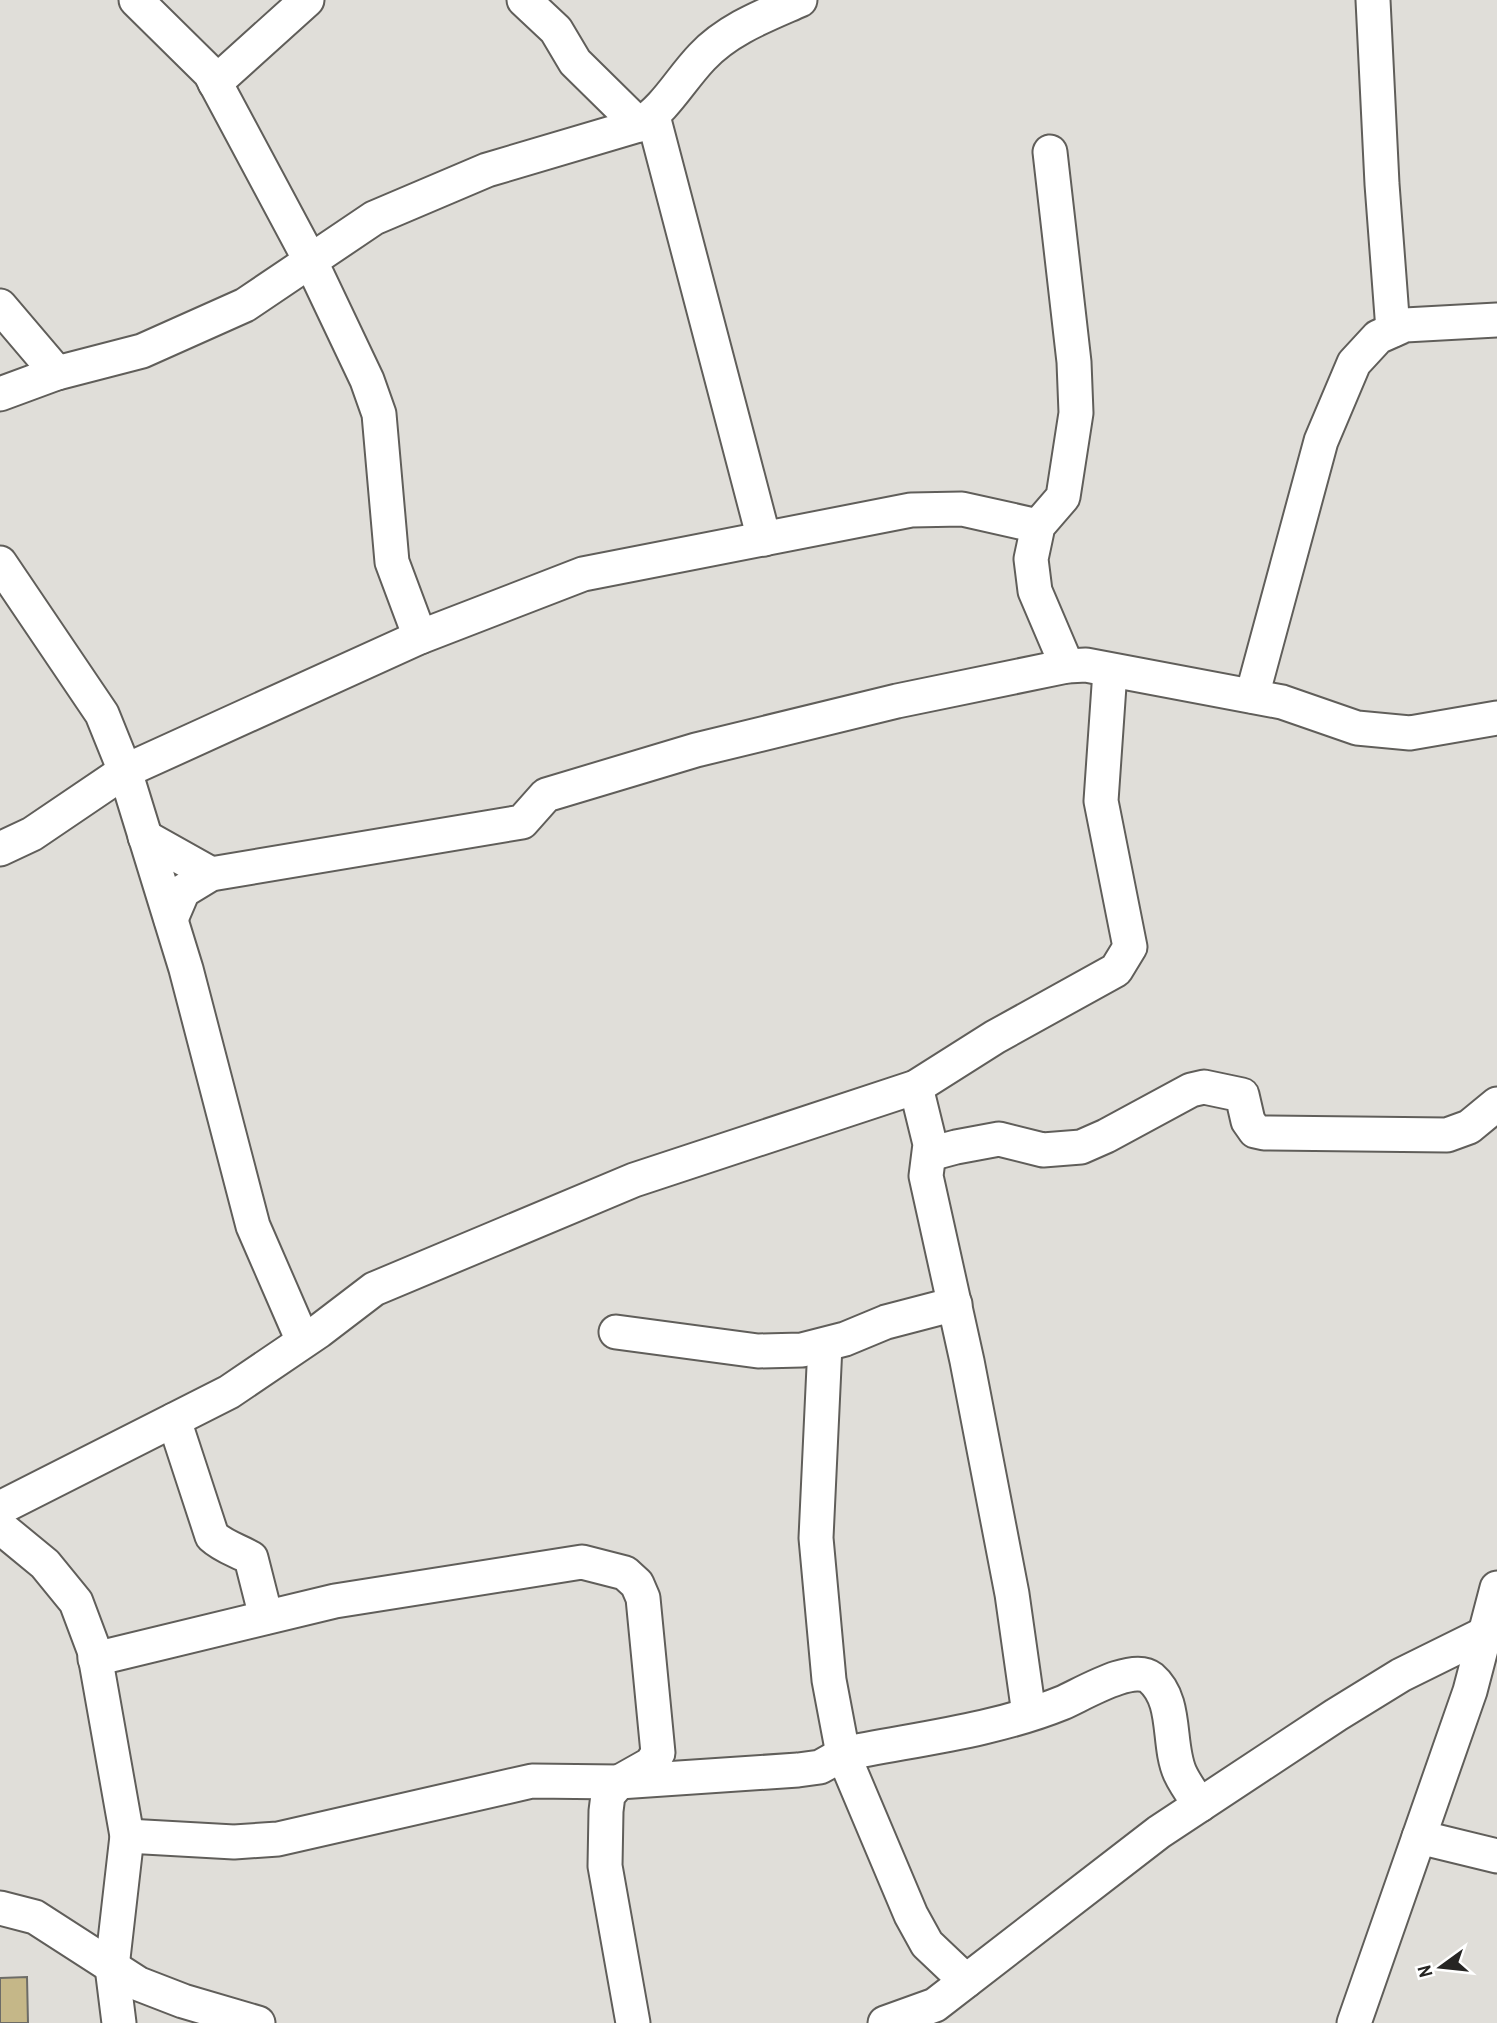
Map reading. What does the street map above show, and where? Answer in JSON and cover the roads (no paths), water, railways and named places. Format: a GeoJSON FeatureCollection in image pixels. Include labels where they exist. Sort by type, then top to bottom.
{"type":"FeatureCollection","features":[{"type":"Feature","properties":{"kind":"street"},"geometry":{"type":"LineString","coordinates":[[136,0],[210,73],[310,260],[367,380],[379,415],[392,562],[420,637]]}},
{"type":"Feature","properties":{"kind":"street"},"geometry":{"type":"LineString","coordinates":[[215,83],[307,0]]}},
{"type":"Feature","properties":{"kind":"street"},"geometry":{"type":"LineString","coordinates":[[524,0],[556,30],[575,62],[646,120],[764,539]]}},
{"type":"Feature","properties":{"kind":"street"},"geometry":{"type":"LineString","coordinates":[[0,394],[57,373],[142,351],[245,305],[374,218],[487,170],[646,120],[703,56],[740,28],[800,0]]}},
{"type":"Feature","properties":{"kind":"street"},"geometry":{"type":"LineString","coordinates":[[1373,0],[1382,184],[1393,330]]}},
{"type":"Feature","properties":{"kind":"street"},"geometry":{"type":"LineString","coordinates":[[1051,152],[1074,362],[1076,413],[1063,497],[1038,526],[1031,559],[1035,591],[1066,666]]}},
{"type":"Feature","properties":{"kind":"street"},"geometry":{"type":"LineString","coordinates":[[0,306],[57,373]]}},
{"type":"Feature","properties":{"kind":"street"},"geometry":{"type":"LineString","coordinates":[[1252,696],[1321,441],[1354,363],[1378,337],[1405,325],[1497,320]]}},
{"type":"Feature","properties":{"kind":"street"},"geometry":{"type":"LineString","coordinates":[[0,849],[33,834],[125,771],[420,637],[583,574],[911,510],[962,509],[1038,526]]}},
{"type":"Feature","properties":{"kind":"street"},"geometry":{"type":"LineString","coordinates":[[0,564],[102,714],[125,771],[186,969],[253,1226],[303,1342]]}},
{"type":"Feature","properties":{"kind":"street"},"geometry":{"type":"LineString","coordinates":[[171,919],[184,891],[211,874],[522,822],[546,795],[696,750],[897,701],[1066,666],[1086,665],[1282,702],[1357,728],[1410,733],[1497,718]]}},
{"type":"Feature","properties":{"kind":"street"},"geometry":{"type":"LineString","coordinates":[[0,1508],[229,1392],[374,1289],[622,1185],[916,1087],[995,1037],[1116,970],[1130,947],[1101,802],[1110,671]]}},
{"type":"Feature","properties":{"kind":"street"},"geometry":{"type":"LineString","coordinates":[[145,837],[211,874]]}},
{"type":"Feature","properties":{"kind":"street"},"geometry":{"type":"LineString","coordinates":[[916,1087],[930,1144],[926,1176],[955,1304],[1012,1594],[1029,1714]]}},
{"type":"Feature","properties":{"kind":"street"},"geometry":{"type":"LineString","coordinates":[[930,1154],[999,1139],[1043,1150],[1081,1147],[1191,1090],[1204,1087],[1242,1095],[1248,1121],[1255,1131],[1264,1133],[1447,1135],[1469,1127],[1497,1104]]}},
{"type":"Feature","properties":{"kind":"street"},"geometry":{"type":"LineString","coordinates":[[616,1332],[758,1351],[802,1350],[845,1339],[886,1322],[955,1304]]}},
{"type":"Feature","properties":{"kind":"street"},"geometry":{"type":"LineString","coordinates":[[825,1345],[816,1538],[829,1681],[844,1754],[911,1915],[927,1944],[966,1981]]}},
{"type":"Feature","properties":{"kind":"street"},"geometry":{"type":"LineString","coordinates":[[174,1420],[212,1536],[222,1546],[251,1558],[266,1617]]}},
{"type":"Feature","properties":{"kind":"street"},"geometry":{"type":"LineString","coordinates":[[0,1527],[45,1564],[76,1602],[95,1659],[127,1836],[112,1967],[119,2023]]}},
{"type":"Feature","properties":{"kind":"street"},"geometry":{"type":"LineString","coordinates":[[95,1659],[335,1601],[582,1562],[625,1573],[637,1584],[643,1598],[658,1753],[652,1764],[619,1782],[608,1795],[605,1866],[633,2023]]}},
{"type":"Feature","properties":{"kind":"street"},"geometry":{"type":"LineString","coordinates":[[1354,2023],[1470,1691],[1497,1588]]}},
{"type":"Feature","properties":{"kind":"street"},"geometry":{"type":"LineString","coordinates":[[885,2023],[935,2004],[1159,1832],[1199,1805],[1401,1675],[1486,1633]]}},
{"type":"Feature","properties":{"kind":"street"},"geometry":{"type":"LineString","coordinates":[[127,1836],[234,1842],[278,1839],[531,1781],[619,1782],[820,1767],[844,1754],[1008,1721],[1061,1703],[1118,1677],[1142,1673],[1158,1686],[1169,1712],[1174,1752],[1180,1773],[1199,1805]]}},
{"type":"Feature","properties":{"kind":"street"},"geometry":{"type":"LineString","coordinates":[[1419,1837],[1497,1856]]}},
{"type":"Feature","properties":{"kind":"street"},"geometry":{"type":"LineString","coordinates":[[0,1908],[35,1917],[139,1984],[183,2001],[258,2023]]}}]}
